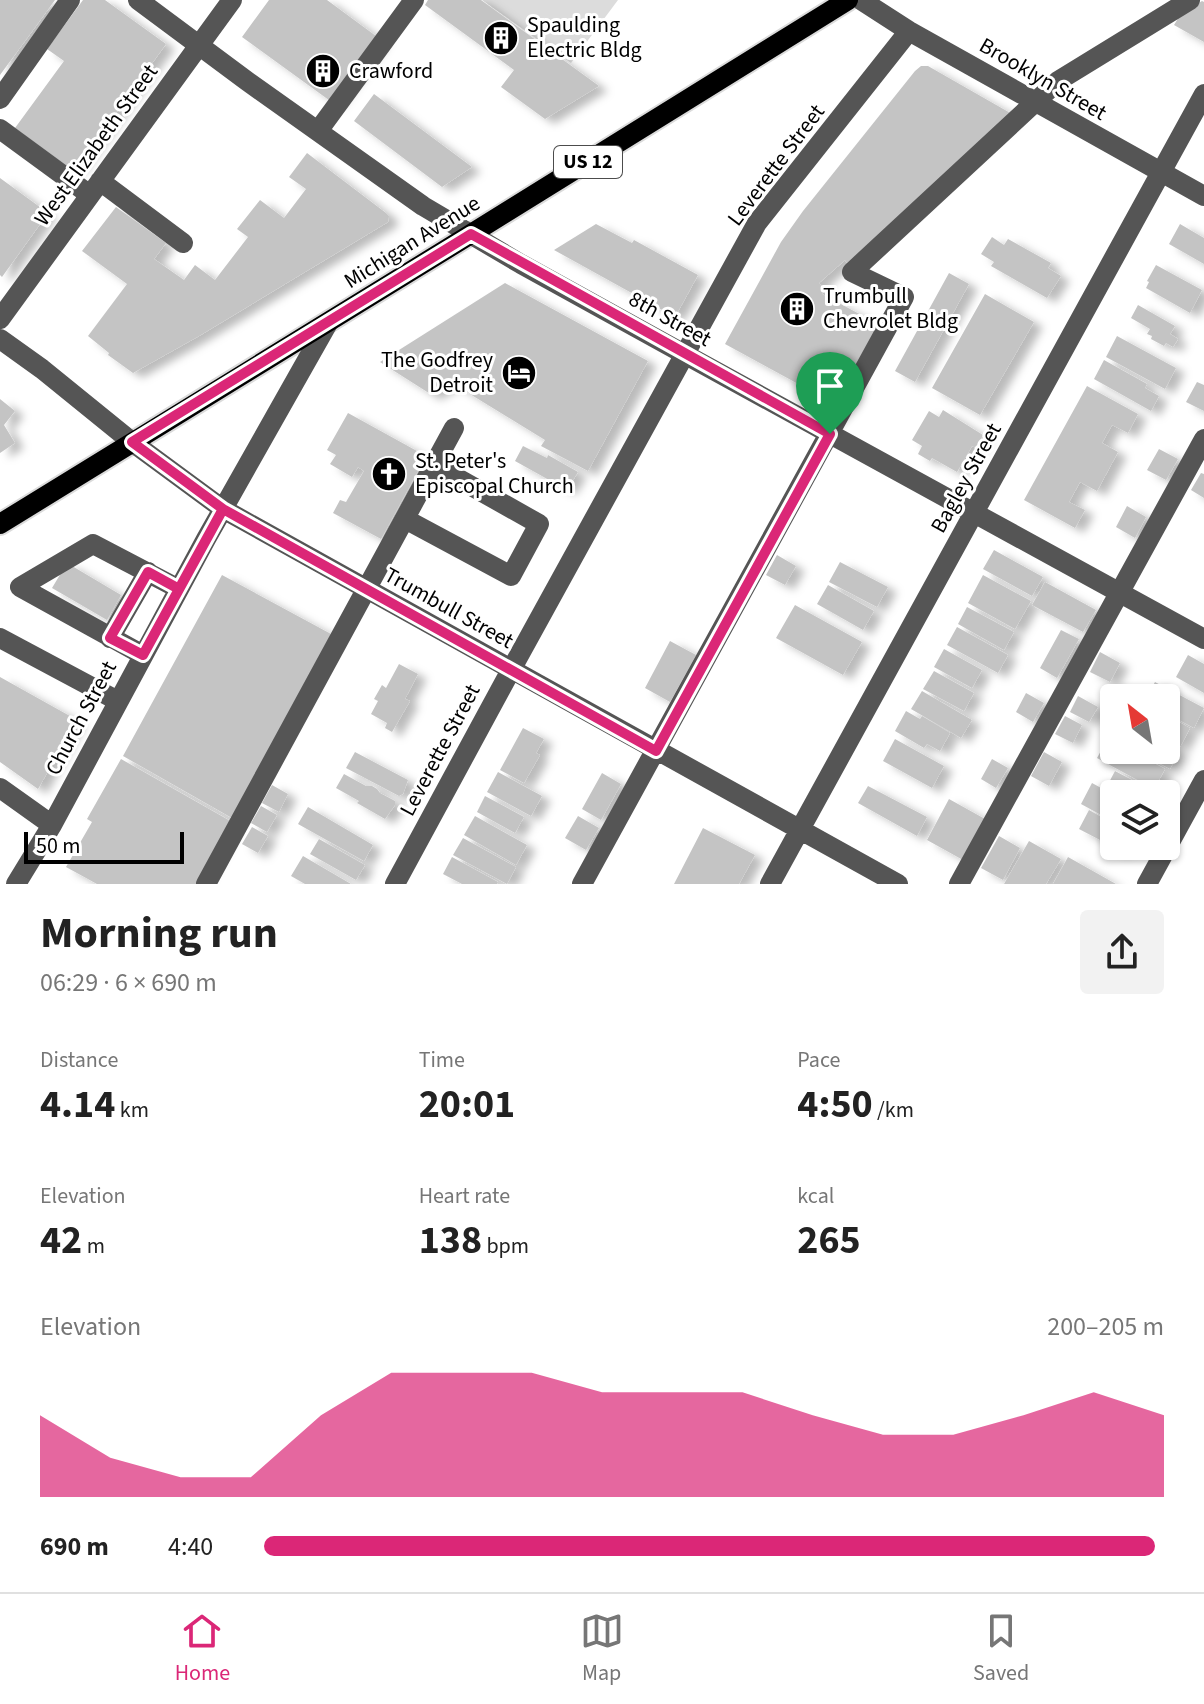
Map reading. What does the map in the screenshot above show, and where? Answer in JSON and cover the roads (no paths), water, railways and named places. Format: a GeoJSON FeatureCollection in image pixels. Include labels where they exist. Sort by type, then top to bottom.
{"type":"FeatureCollection","features":[{"type":"Feature","properties":{"kind":"main road","name":"Michigan Avenue"},"geometry":{"type":"LineString","coordinates":[[0,524],[848,0]]}},
{"type":"Feature","properties":{"kind":"street"},"geometry":{"type":"LineString","coordinates":[[0,99],[70,0]]}},
{"type":"Feature","properties":{"kind":"street","name":"8th Street"},"geometry":{"type":"LineString","coordinates":[[138,0],[423,206],[1204,639]]}},
{"type":"Feature","properties":{"kind":"street","name":"West Elizabeth Street"},"geometry":{"type":"LineString","coordinates":[[0,319],[232,0]]}},
{"type":"Feature","properties":{"kind":"street"},"geometry":{"type":"LineString","coordinates":[[318,131],[414,0]]}},
{"type":"Feature","properties":{"kind":"street","name":"Brooklyn Street"},"geometry":{"type":"LineString","coordinates":[[861,0],[909,31],[1204,196]]}},
{"type":"Feature","properties":{"kind":"street"},"geometry":{"type":"LineString","coordinates":[[582,884],[904,297],[852,272],[1058,81],[1190,0]]}},
{"type":"Feature","properties":{"kind":"street","name":"Leverette Street"},"geometry":{"type":"LineString","coordinates":[[395,884],[757,223],[909,31]]}},
{"type":"Feature","properties":{"kind":"street","name":"Bagley Street"},"geometry":{"type":"LineString","coordinates":[[770,884],[1204,94]]}},
{"type":"Feature","properties":{"kind":"street"},"geometry":{"type":"LineString","coordinates":[[0,129],[183,243]]}},
{"type":"Feature","properties":{"kind":"street","name":"Church Street"},"geometry":{"type":"LineString","coordinates":[[20,879],[328,323]]}},
{"type":"Feature","properties":{"kind":"street","name":"Trumbull Street"},"geometry":{"type":"LineString","coordinates":[[0,339],[223,509],[898,884]]}},
{"type":"Feature","properties":{"kind":"street"},"geometry":{"type":"LineString","coordinates":[[206,884],[454,428]]}},
{"type":"Feature","properties":{"kind":"street"},"geometry":{"type":"LineString","coordinates":[[959,884],[1204,439]]}},
{"type":"Feature","properties":{"kind":"street"},"geometry":{"type":"LineString","coordinates":[[405,519],[511,576],[539,524],[434,465]]}},
{"type":"Feature","properties":{"kind":"street"},"geometry":{"type":"LineString","coordinates":[[143,655],[20,587],[93,544],[179,589]]}},
{"type":"Feature","properties":{"kind":"street"},"geometry":{"type":"LineString","coordinates":[[110,638],[148,572]]}},
{"type":"Feature","properties":{"kind":"street"},"geometry":{"type":"LineString","coordinates":[[0,638],[118,701]]}},
{"type":"Feature","properties":{"kind":"street"},"geometry":{"type":"LineString","coordinates":[[1147,884],[1204,780]]}},
{"type":"Feature","properties":{"kind":"street"},"geometry":{"type":"LineString","coordinates":[[0,788],[52,825]]}},
{"type":"Feature","properties":{"kind":"street"},"geometry":{"type":"LineString","coordinates":[[20,879],[42,884]]}},
{"type":"Feature","properties":{"kind":"place","name":"Spaulding Electric Bldg"},"geometry":{"type":"Point","coordinates":[501,38]}},
{"type":"Feature","properties":{"kind":"place","name":"Crawford"},"geometry":{"type":"Point","coordinates":[323,71]}},
{"type":"Feature","properties":{"kind":"place","name":"Trumbull Chevrolet Bldg"},"geometry":{"type":"Point","coordinates":[797,309]}},
{"type":"Feature","properties":{"kind":"place","name":"The Godfrey Detroit"},"geometry":{"type":"Point","coordinates":[519,373]}},
{"type":"Feature","properties":{"kind":"place","name":"St. Peter's Episcopal Church"},"geometry":{"type":"Point","coordinates":[389,474]}}]}
